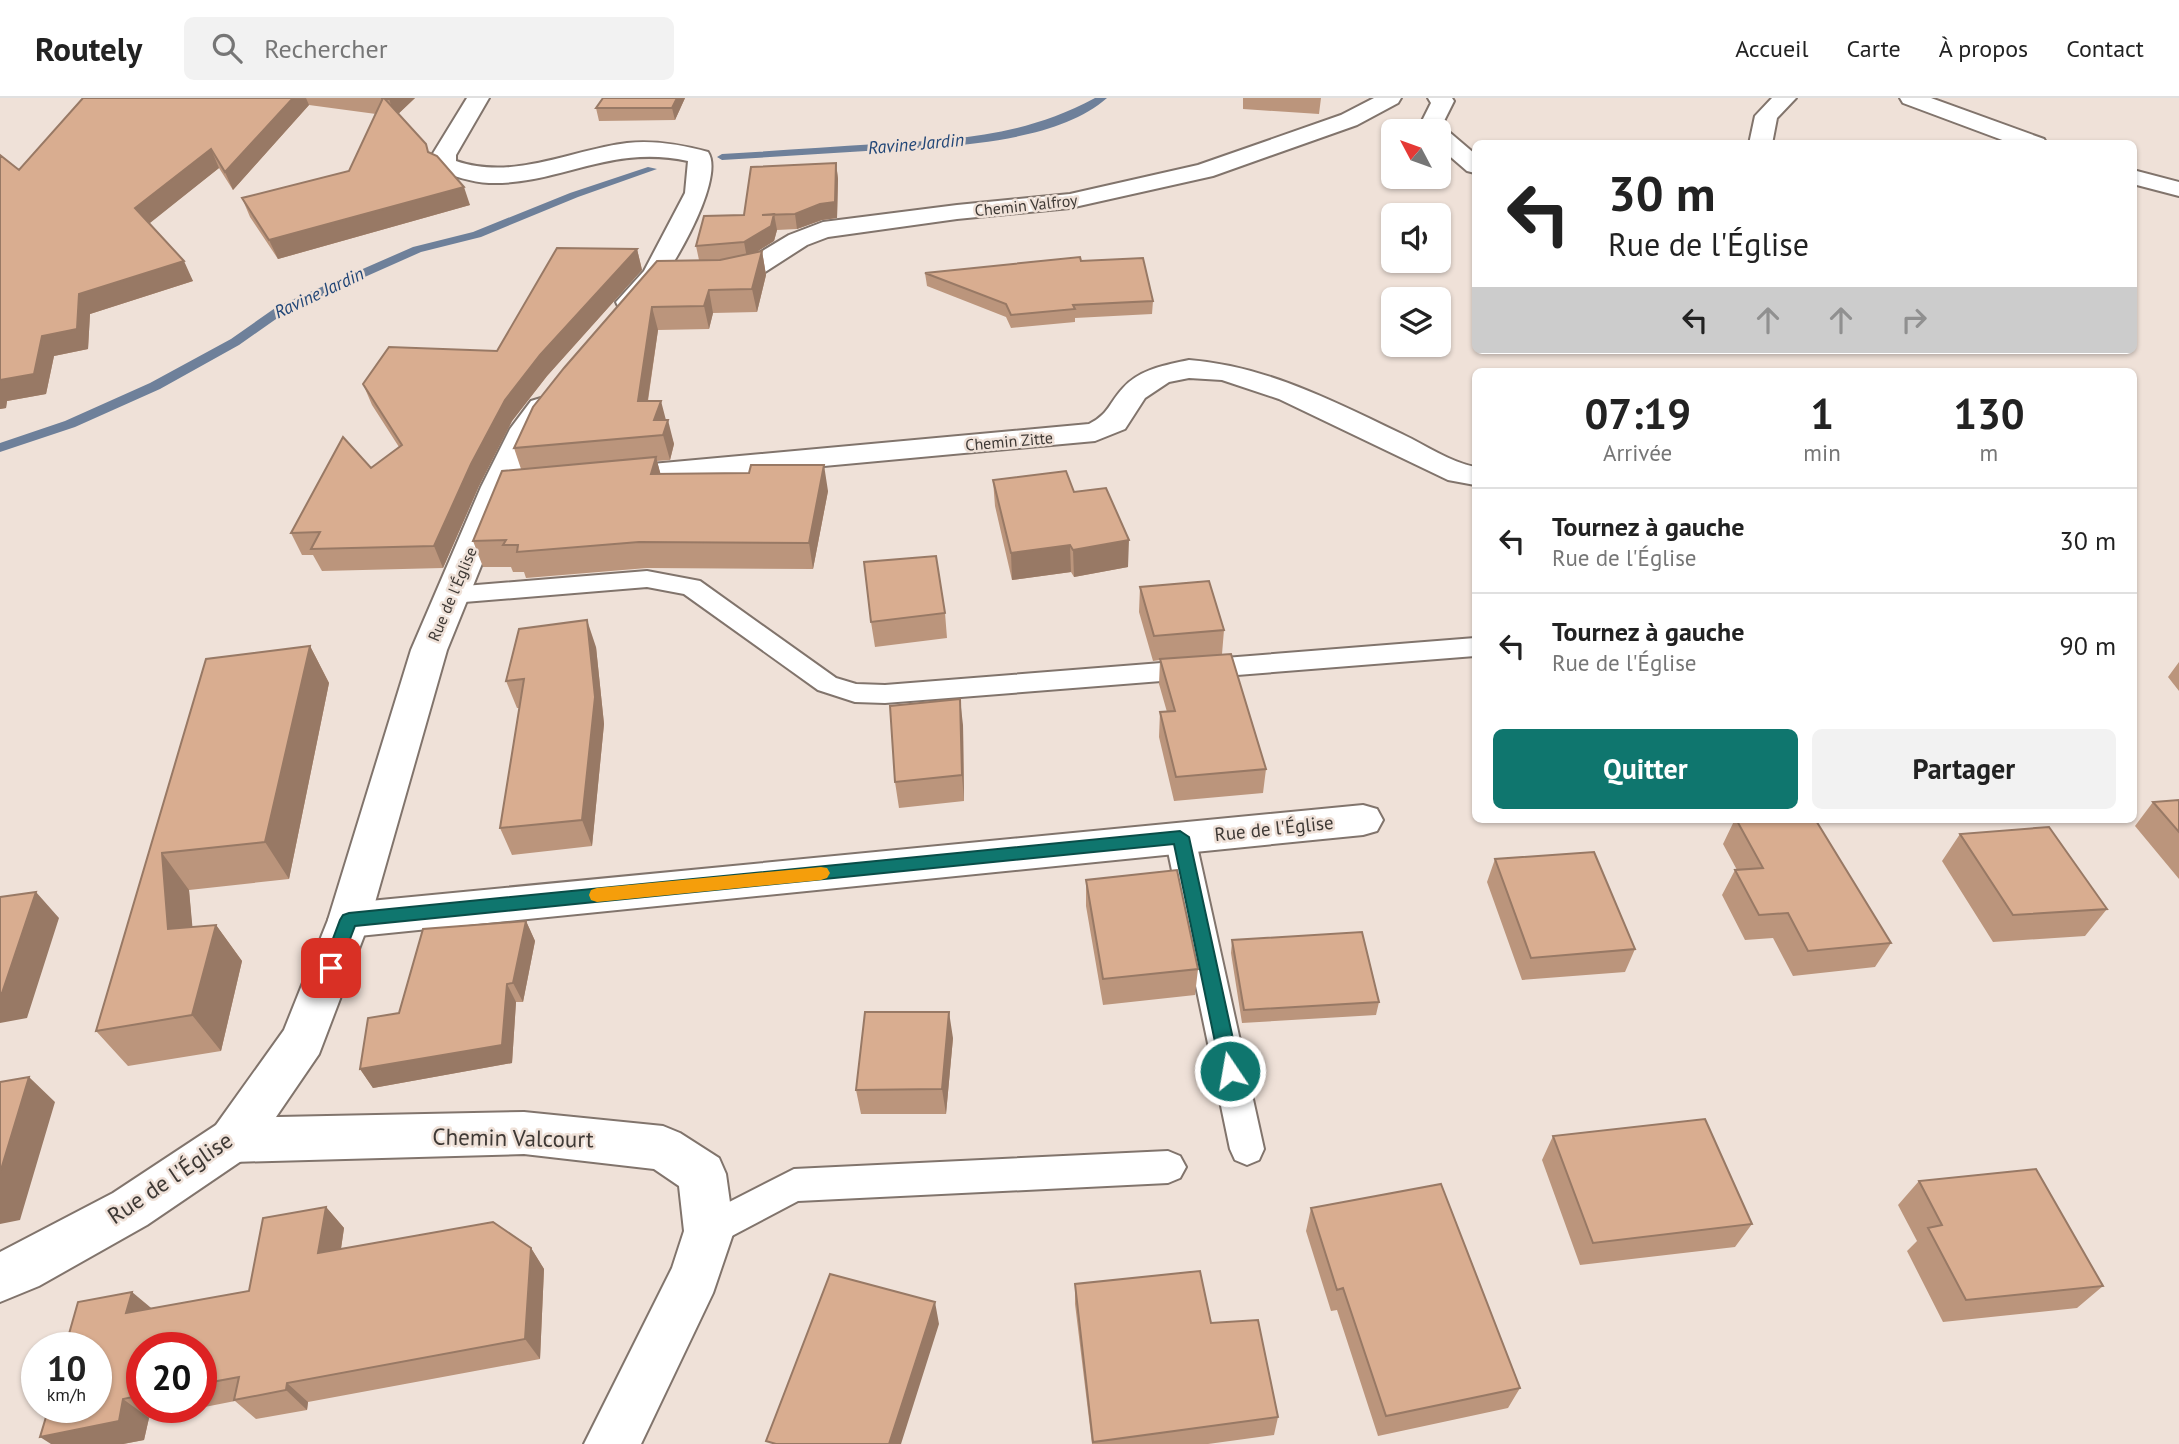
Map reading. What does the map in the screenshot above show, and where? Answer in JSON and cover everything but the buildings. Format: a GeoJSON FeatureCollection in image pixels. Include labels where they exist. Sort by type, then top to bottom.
{"type":"FeatureCollection","features":[{"type":"Feature","properties":{"kind":"street"},"geometry":{"type":"LineString","coordinates":[[478,98],[444,155],[446,165],[462,173],[498,177],[536,171],[618,151],[650,148],[699,157],[697,193],[675,274],[610,325]]}},
{"type":"Feature","properties":{"kind":"street","name":"Chemin Valfroy"},"geometry":{"type":"LineString","coordinates":[[675,274],[726,272],[756,265],[799,240],[823,230],[957,212],[1034,206],[1143,187],[1205,171],[1349,120],[1390,98]]}},
{"type":"Feature","properties":{"kind":"street"},"geometry":{"type":"LineString","coordinates":[[1434,119],[1443,101],[1440,98]]}},
{"type":"Feature","properties":{"kind":"street"},"geometry":{"type":"LineString","coordinates":[[1761,140],[1766,116],[1785,98]]}},
{"type":"Feature","properties":{"kind":"street"},"geometry":{"type":"LineString","coordinates":[[1911,98],[2025,140]]}},
{"type":"Feature","properties":{"kind":"street"},"geometry":{"type":"LineString","coordinates":[[1451,145],[1472,163]]}},
{"type":"Feature","properties":{"kind":"street"},"geometry":{"type":"LineString","coordinates":[[2137,178],[2179,189]]}},
{"type":"Feature","properties":{"kind":"street","name":"Chemin Zitte"},"geometry":{"type":"LineString","coordinates":[[579,479],[1095,432],[1114,423],[1120,410],[1140,387],[1167,373],[1201,368],[1237,373],[1285,389],[1459,473],[1472,475]]}},
{"type":"Feature","properties":{"kind":"street","name":"Rue de l'Église"},"geometry":{"type":"LineString","coordinates":[[0,1277],[21,1269],[130,1209],[233,1140],[303,1040],[349,920],[415,690],[452,595],[511,485],[525,429],[559,384]]}},
{"type":"Feature","properties":{"kind":"street","name":"Rue de l'Église"},"geometry":{"type":"LineString","coordinates":[[349,920],[1363,820]]}},
{"type":"Feature","properties":{"kind":"street","name":"Chemin Valcourt"},"geometry":{"type":"LineString","coordinates":[[233,1140],[524,1133],[663,1148],[702,1174],[709,1231],[695,1276],[612,1444]]}},
{"type":"Feature","properties":{"kind":"lane"},"geometry":{"type":"LineString","coordinates":[[452,595],[647,579],[691,587],[827,684],[855,693],[885,695],[1472,647]]}},
{"type":"Feature","properties":{"kind":"lane"},"geometry":{"type":"LineString","coordinates":[[1180,837],[1247,1149]]}},
{"type":"Feature","properties":{"kind":"lane"},"geometry":{"type":"LineString","coordinates":[[709,1231],[794,1185],[1168,1167]]}},
{"type":"Feature","properties":{"kind":"waterway","name":"Ravine Jardin"},"geometry":{"type":"LineString","coordinates":[[722,157],[950,143],[1015,134],[1065,118],[1102,98]]}},
{"type":"Feature","properties":{"kind":"waterway","name":"Ravine Jardin"},"geometry":{"type":"LineString","coordinates":[[0,448],[70,424],[155,386],[235,342],[282,309],[417,249],[477,235],[574,195],[652,169]]}},
{"type":"Feature","properties":{"kind":"slow traffic"},"geometry":{"type":"LineString","coordinates":[[597,895],[821,873]]}},
{"type":"Feature","properties":{"kind":"route"},"geometry":{"type":"LineString","coordinates":[[331,968],[349,920],[1180,837],[1230,1071]]}}]}
